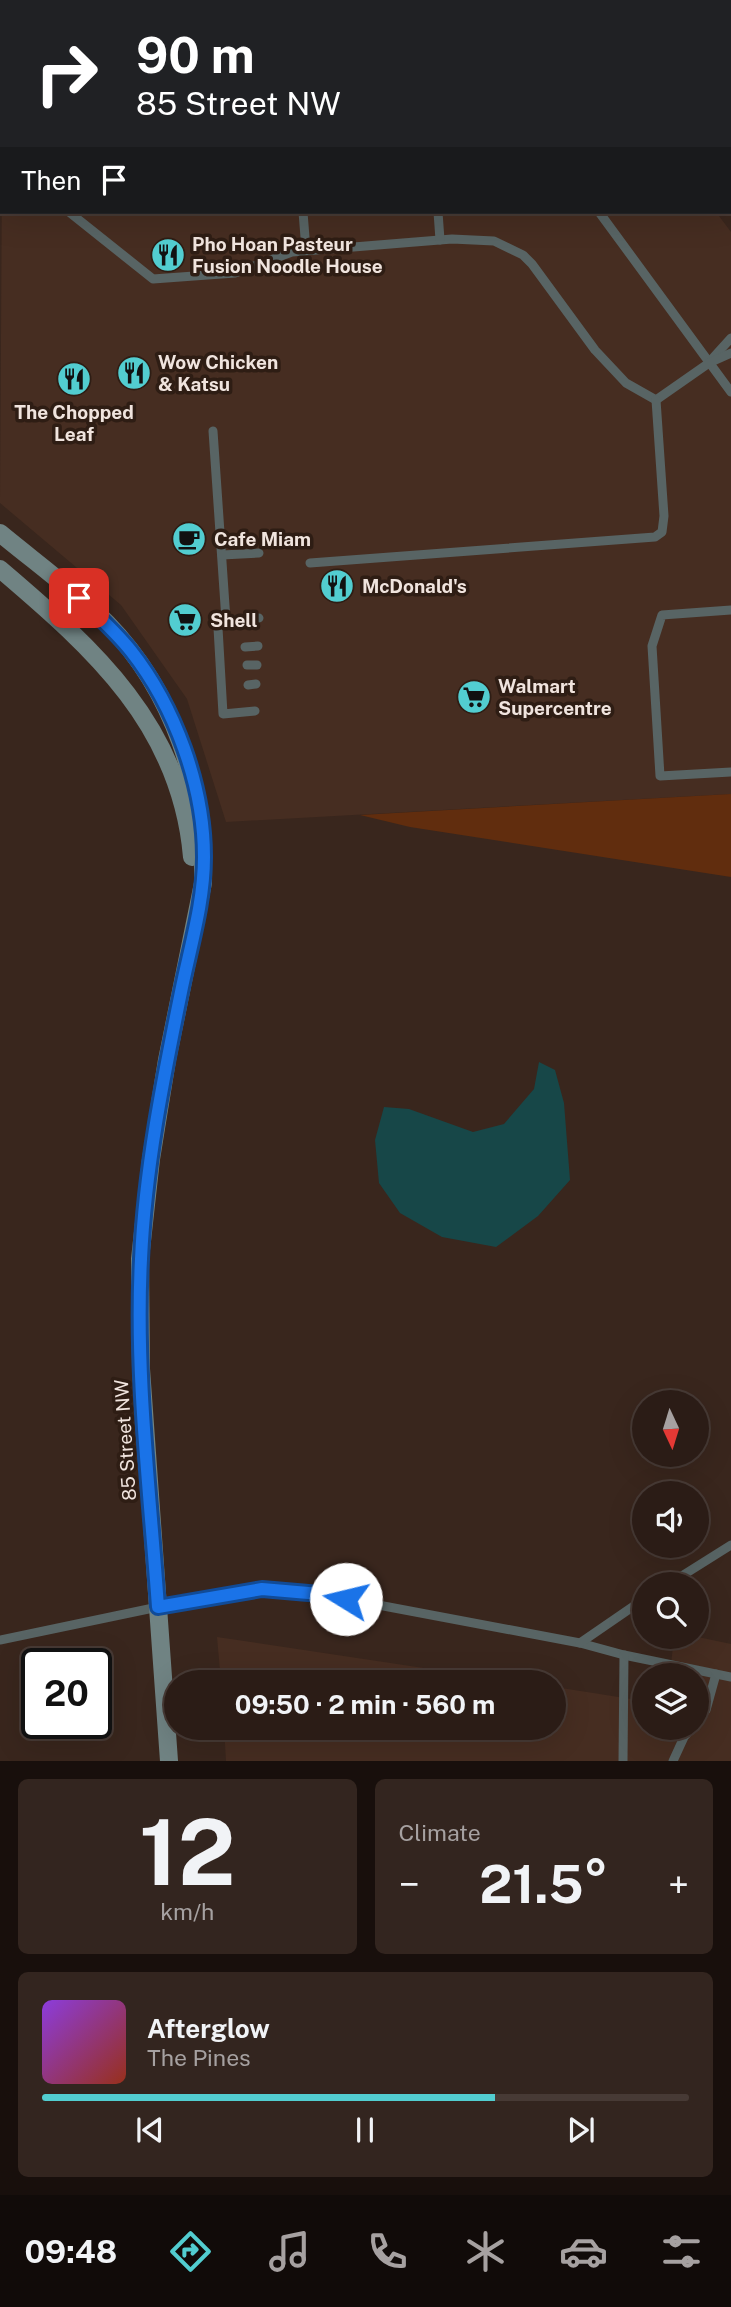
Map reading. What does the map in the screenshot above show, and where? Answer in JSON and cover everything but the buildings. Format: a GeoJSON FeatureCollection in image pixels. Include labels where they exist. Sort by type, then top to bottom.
{"type":"FeatureCollection","features":[{"type":"Feature","properties":{"kind":"street","name":"85 Street NW"},"geometry":{"type":"LineString","coordinates":[[0,533],[106,623],[123,642],[151,681],[178,735],[196,790],[204,854],[201,900],[167,1060],[151,1158],[141,1259],[141,1369],[169,1761]]}},
{"type":"Feature","properties":{"kind":"street","name":"85 Street NW"},"geometry":{"type":"LineString","coordinates":[[0,569],[101,660],[125,690],[166,757],[185,807],[190,838],[193,897],[189,952]]}},
{"type":"Feature","properties":{"kind":"lane"},"geometry":{"type":"LineString","coordinates":[[72,214],[153,279],[235,273],[292,252],[306,250],[440,240],[494,242],[523,255],[538,271],[595,350],[626,383],[656,400]]}},
{"type":"Feature","properties":{"kind":"lane"},"geometry":{"type":"LineString","coordinates":[[303,214],[306,250]]}},
{"type":"Feature","properties":{"kind":"lane"},"geometry":{"type":"LineString","coordinates":[[438,214],[440,240]]}},
{"type":"Feature","properties":{"kind":"lane"},"geometry":{"type":"LineString","coordinates":[[600,214],[731,392]]}},
{"type":"Feature","properties":{"kind":"lane"},"geometry":{"type":"LineString","coordinates":[[709,363],[731,338]]}},
{"type":"Feature","properties":{"kind":"lane"},"geometry":{"type":"LineString","coordinates":[[656,400],[709,363],[731,353]]}},
{"type":"Feature","properties":{"kind":"lane"},"geometry":{"type":"LineString","coordinates":[[310,563],[655,537],[662,533],[664,516],[656,400]]}},
{"type":"Feature","properties":{"kind":"lane"},"geometry":{"type":"LineString","coordinates":[[213,431],[226,620]]}},
{"type":"Feature","properties":{"kind":"lane"},"geometry":{"type":"LineString","coordinates":[[222,555],[259,553]]}},
{"type":"Feature","properties":{"kind":"lane"},"geometry":{"type":"LineString","coordinates":[[731,610],[662,615],[652,646],[660,776],[731,772]]}},
{"type":"Feature","properties":{"kind":"lane"},"geometry":{"type":"LineString","coordinates":[[255,712],[223,714],[225,687],[218,628],[226,620],[259,618]]}},
{"type":"Feature","properties":{"kind":"lane"},"geometry":{"type":"LineString","coordinates":[[246,647],[258,646]]}},
{"type":"Feature","properties":{"kind":"lane"},"geometry":{"type":"LineString","coordinates":[[688,1572],[731,1545]]}},
{"type":"Feature","properties":{"kind":"lane"},"geometry":{"type":"LineString","coordinates":[[0,1640],[158,1607],[262,1589],[320,1594],[580,1643],[731,1677]]}},
{"type":"Feature","properties":{"kind":"lane"},"geometry":{"type":"LineString","coordinates":[[580,1643],[632,1608]]}},
{"type":"Feature","properties":{"kind":"lane"},"geometry":{"type":"LineString","coordinates":[[623,1761],[624,1655]]}},
{"type":"Feature","properties":{"kind":"lane"},"geometry":{"type":"LineString","coordinates":[[709,1699],[716,1674]]}},
{"type":"Feature","properties":{"kind":"lane"},"geometry":{"type":"LineString","coordinates":[[673,1761],[683,1740]]}},
{"type":"Feature","properties":{"kind":"shaded area"},"geometry":{"type":"Polygon","coordinates":[[[2,214],[718,214],[731,232],[731,794],[226,822],[187,699],[121,605],[0,503],[2,214]]]}},
{"type":"Feature","properties":{"kind":"shaded area"},"geometry":{"type":"Polygon","coordinates":[[[731,794],[731,877],[410,827],[360,815],[731,794]]]}},
{"type":"Feature","properties":{"kind":"shaded area"},"geometry":{"type":"Polygon","coordinates":[[[217,1637],[437,1670],[220,1670],[217,1637]]]}},
{"type":"Feature","properties":{"kind":"shaded area"},"geometry":{"type":"Polygon","coordinates":[[[709,1639],[731,1644],[731,1761],[226,1761],[225,1740],[566,1740],[566,1689],[632,1699],[632,1740],[709,1740],[709,1663],[671,1663],[673,1649],[709,1649],[709,1639]]]}},
{"type":"Feature","properties":{"kind":"water"},"geometry":{"type":"Polygon","coordinates":[[[539,1062],[555,1070],[564,1103],[570,1180],[538,1216],[496,1247],[442,1237],[400,1213],[379,1183],[375,1140],[384,1107],[409,1109],[473,1132],[504,1124],[534,1089],[539,1062]]]}},
{"type":"Feature","properties":{"kind":"place","name":"Pho Hoan Pasteur Fusion Noodle House"},"geometry":{"type":"Point","coordinates":[168,255]}},
{"type":"Feature","properties":{"kind":"place","name":"Wow Chicken & Katsu"},"geometry":{"type":"Point","coordinates":[134,373]}},
{"type":"Feature","properties":{"kind":"place","name":"The Chopped Leaf"},"geometry":{"type":"Point","coordinates":[74,379]}},
{"type":"Feature","properties":{"kind":"place","name":"Cafe Miam"},"geometry":{"type":"Point","coordinates":[189,539]}},
{"type":"Feature","properties":{"kind":"place","name":"McDonald's"},"geometry":{"type":"Point","coordinates":[337,586]}},
{"type":"Feature","properties":{"kind":"place","name":"Shell"},"geometry":{"type":"Point","coordinates":[185,620]}},
{"type":"Feature","properties":{"kind":"place","name":"Walmart Supercentre"},"geometry":{"type":"Point","coordinates":[474,697]}},
{"type":"Feature","properties":{"kind":"route"},"geometry":{"type":"LineString","coordinates":[[79,598],[132,652],[167,710],[196,790],[204,854],[201,900],[167,1060],[151,1158],[141,1259],[141,1369],[158,1607],[262,1589],[346,1599]]}}]}
